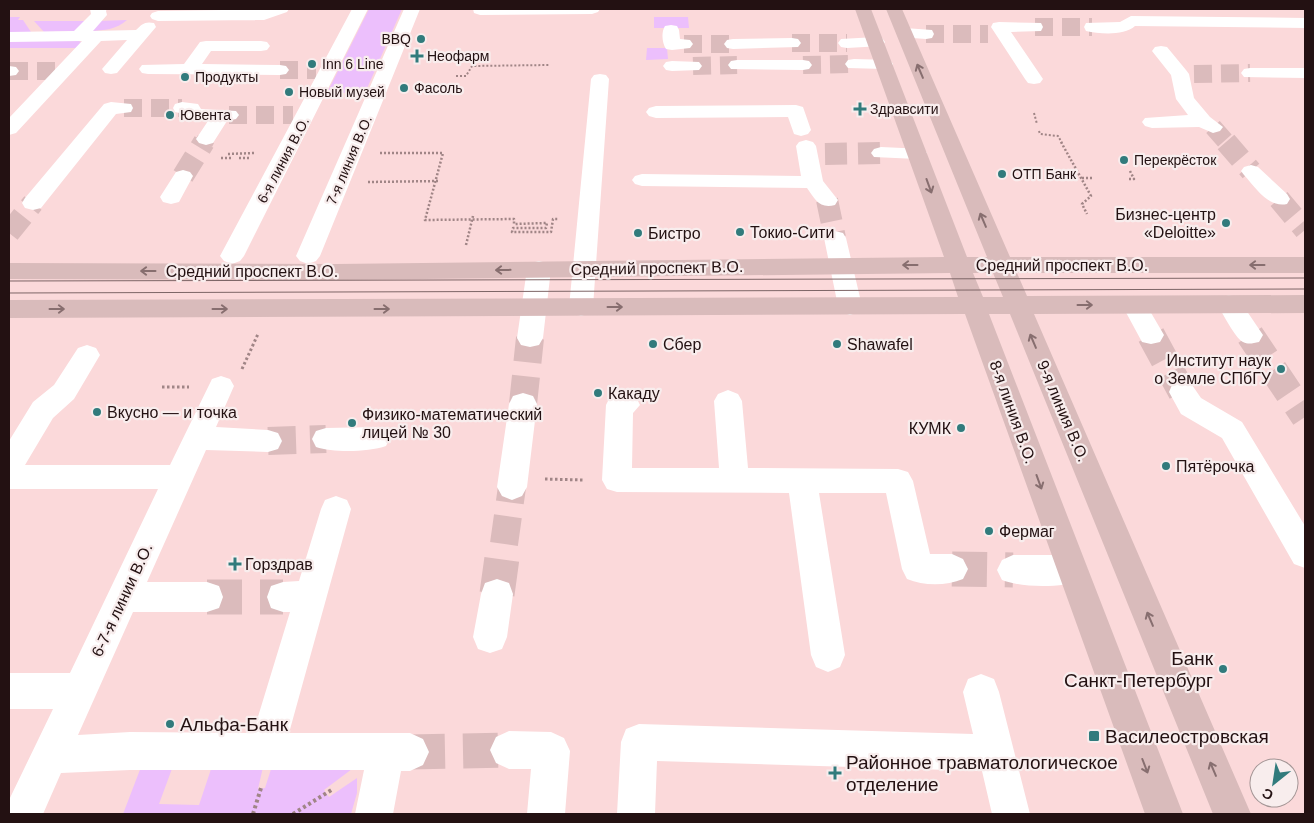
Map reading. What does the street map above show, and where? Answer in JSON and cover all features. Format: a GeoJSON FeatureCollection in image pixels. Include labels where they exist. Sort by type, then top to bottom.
{"type":"FeatureCollection","features":[{"type":"Feature","properties":{"kind":"main road","name":"8-я линия В.О."},"geometry":{"type":"LineString","coordinates":[[863,9],[1164,814]]}},
{"type":"Feature","properties":{"kind":"main road","name":"9-я линия В.О."},"geometry":{"type":"LineString","coordinates":[[894,9],[1232,814]]}},
{"type":"Feature","properties":{"kind":"main road","name":"Средний проспект В.О."},"geometry":{"type":"LineString","coordinates":[[9,271],[336,272],[841,265],[1305,265]]}},
{"type":"Feature","properties":{"kind":"main road"},"geometry":{"type":"LineString","coordinates":[[9,310],[1305,304]]}},
{"type":"Feature","properties":{"kind":"street"},"geometry":{"type":"LineString","coordinates":[[9,129],[87,36],[99,14],[97,10],[99,9]]}},
{"type":"Feature","properties":{"kind":"street"},"geometry":{"type":"LineString","coordinates":[[191,9],[166,13],[140,35],[111,69],[280,70]]}},
{"type":"Feature","properties":{"kind":"street"},"geometry":{"type":"LineString","coordinates":[[166,13],[264,15],[281,9]]}},
{"type":"Feature","properties":{"kind":"street","name":"6-я линия В.О."},"geometry":{"type":"LineString","coordinates":[[232,256],[299,115],[323,70],[360,9]]}},
{"type":"Feature","properties":{"kind":"street","name":"7-я линия В.О."},"geometry":{"type":"LineString","coordinates":[[308,256],[412,9]]}},
{"type":"Feature","properties":{"kind":"street"},"geometry":{"type":"LineString","coordinates":[[480,10],[592,9]]}},
{"type":"Feature","properties":{"kind":"street"},"geometry":{"type":"LineString","coordinates":[[1092,27],[1124,27],[1131,21],[1305,23]]}},
{"type":"Feature","properties":{"kind":"street"},"geometry":{"type":"LineString","coordinates":[[1034,79],[996,34],[999,27],[1035,27]]}},
{"type":"Feature","properties":{"kind":"street"},"geometry":{"type":"LineString","coordinates":[[671,30],[672,45],[684,44]]}},
{"type":"Feature","properties":{"kind":"street"},"geometry":{"type":"LineString","coordinates":[[904,33],[926,34]]}},
{"type":"Feature","properties":{"kind":"street"},"geometry":{"type":"LineString","coordinates":[[9,37],[140,35]]}},
{"type":"Feature","properties":{"kind":"street"},"geometry":{"type":"LineString","coordinates":[[847,43],[876,42]]}},
{"type":"Feature","properties":{"kind":"street"},"geometry":{"type":"LineString","coordinates":[[733,44],[792,43]]}},
{"type":"Feature","properties":{"kind":"street"},"geometry":{"type":"LineString","coordinates":[[189,70],[206,46],[261,46]]}},
{"type":"Feature","properties":{"kind":"street"},"geometry":{"type":"LineString","coordinates":[[1152,122],[1208,124],[1185,99],[1187,74],[1161,51]]}},
{"type":"Feature","properties":{"kind":"street"},"geometry":{"type":"LineString","coordinates":[[854,64],[884,64]]}},
{"type":"Feature","properties":{"kind":"street"},"geometry":{"type":"LineString","coordinates":[[737,65],[803,65]]}},
{"type":"Feature","properties":{"kind":"street"},"geometry":{"type":"LineString","coordinates":[[672,66],[693,66]]}},
{"type":"Feature","properties":{"kind":"street"},"geometry":{"type":"LineString","coordinates":[[1250,73],[1305,73]]}},
{"type":"Feature","properties":{"kind":"street"},"geometry":{"type":"LineString","coordinates":[[581,307],[600,79]]}},
{"type":"Feature","properties":{"kind":"street"},"geometry":{"type":"LineString","coordinates":[[33,203],[110,108],[124,108]]}},
{"type":"Feature","properties":{"kind":"street"},"geometry":{"type":"LineString","coordinates":[[182,108],[191,108],[194,115],[225,115],[206,139]]}},
{"type":"Feature","properties":{"kind":"street"},"geometry":{"type":"LineString","coordinates":[[656,112],[796,111],[810,146],[813,182],[827,200]]}},
{"type":"Feature","properties":{"kind":"street"},"geometry":{"type":"LineString","coordinates":[[881,153],[917,153]]}},
{"type":"Feature","properties":{"kind":"street"},"geometry":{"type":"LineString","coordinates":[[1251,172],[1279,199]]}},
{"type":"Feature","properties":{"kind":"street"},"geometry":{"type":"LineString","coordinates":[[171,197],[183,176]]}},
{"type":"Feature","properties":{"kind":"street"},"geometry":{"type":"LineString","coordinates":[[642,180],[813,182]]}},
{"type":"Feature","properties":{"kind":"street"},"geometry":{"type":"LineString","coordinates":[[836,238],[850,306]]}},
{"type":"Feature","properties":{"kind":"street"},"geometry":{"type":"LineString","coordinates":[[530,338],[539,269]]}},
{"type":"Feature","properties":{"kind":"street"},"geometry":{"type":"LineString","coordinates":[[1229,304],[1250,335]]}},
{"type":"Feature","properties":{"kind":"street"},"geometry":{"type":"LineString","coordinates":[[1134,305],[1151,335]]}},
{"type":"Feature","properties":{"kind":"street"},"geometry":{"type":"LineString","coordinates":[[9,465],[43,410],[64,392],[86,355]]}},
{"type":"Feature","properties":{"kind":"street","name":"6-7-я линии В.О."},"geometry":{"type":"LineString","coordinates":[[24,814],[221,386]]}},
{"type":"Feature","properties":{"kind":"street"},"geometry":{"type":"LineString","coordinates":[[1182,392],[1191,406],[1232,430],[1305,554]]}},
{"type":"Feature","properties":{"kind":"street"},"geometry":{"type":"LineString","coordinates":[[728,400],[734,480]]}},
{"type":"Feature","properties":{"kind":"street"},"geometry":{"type":"LineString","coordinates":[[512,483],[523,404]]}},
{"type":"Feature","properties":{"kind":"street"},"geometry":{"type":"LineString","coordinates":[[626,405],[620,405],[617,480],[898,481],[918,569],[952,569]]}},
{"type":"Feature","properties":{"kind":"street"},"geometry":{"type":"LineString","coordinates":[[197,438],[268,441]]}},
{"type":"Feature","properties":{"kind":"street"},"geometry":{"type":"LineString","coordinates":[[326,438],[376,438]]}},
{"type":"Feature","properties":{"kind":"street"},"geometry":{"type":"LineString","coordinates":[[9,477],[179,477]]}},
{"type":"Feature","properties":{"kind":"street"},"geometry":{"type":"LineString","coordinates":[[802,481],[828,656]]}},
{"type":"Feature","properties":{"kind":"street"},"geometry":{"type":"LineString","coordinates":[[266,751],[297,596],[336,510]]}},
{"type":"Feature","properties":{"kind":"street"},"geometry":{"type":"LineString","coordinates":[[1013,570],[1072,570]]}},
{"type":"Feature","properties":{"kind":"street"},"geometry":{"type":"LineString","coordinates":[[490,637],[497,594]]}},
{"type":"Feature","properties":{"kind":"street"},"geometry":{"type":"LineString","coordinates":[[124,597],[207,597]]}},
{"type":"Feature","properties":{"kind":"street"},"geometry":{"type":"LineString","coordinates":[[9,692],[80,691]]}},
{"type":"Feature","properties":{"kind":"street"},"geometry":{"type":"LineString","coordinates":[[981,692],[1011,814]]}},
{"type":"Feature","properties":{"kind":"street"},"geometry":{"type":"LineString","coordinates":[[636,814],[639,742],[996,753]]}},
{"type":"Feature","properties":{"kind":"street"},"geometry":{"type":"LineString","coordinates":[[509,750],[551,751],[546,814]]}},
{"type":"Feature","properties":{"kind":"street"},"geometry":{"type":"LineString","coordinates":[[51,755],[130,751],[398,752],[374,814]]}},
{"type":"Feature","properties":{"kind":"path"},"geometry":{"type":"LineString","coordinates":[[456,76],[466,76],[472,66],[549,65]]}},
{"type":"Feature","properties":{"kind":"path"},"geometry":{"type":"LineString","coordinates":[[1034,112],[1037,124]]}},
{"type":"Feature","properties":{"kind":"path"},"geometry":{"type":"LineString","coordinates":[[1039,131],[1040,134],[1058,136],[1091,196],[1082,204],[1087,214]]}},
{"type":"Feature","properties":{"kind":"path"},"geometry":{"type":"LineString","coordinates":[[222,154],[262,153]]}},
{"type":"Feature","properties":{"kind":"path"},"geometry":{"type":"LineString","coordinates":[[352,153],[443,153],[425,220],[514,219],[514,224],[546,223],[546,228],[513,228],[512,232],[551,232],[553,219]]}},
{"type":"Feature","properties":{"kind":"path"},"geometry":{"type":"LineString","coordinates":[[1129,179],[1134,179],[1130,171]]}},
{"type":"Feature","properties":{"kind":"path"},"geometry":{"type":"LineString","coordinates":[[1082,178],[1092,178]]}},
{"type":"Feature","properties":{"kind":"path"},"geometry":{"type":"LineString","coordinates":[[340,182],[440,181]]}},
{"type":"Feature","properties":{"kind":"path"},"geometry":{"type":"LineString","coordinates":[[469,232],[473,218]]}},
{"type":"Feature","properties":{"kind":"path"},"geometry":{"type":"LineString","coordinates":[[512,483],[587,480]]}},
{"type":"Feature","properties":{"kind":"shaded area"},"geometry":{"type":"Polygon","coordinates":[[[369,9],[402,9],[365,93],[327,93],[369,9]]]}},
{"type":"Feature","properties":{"kind":"shaded area"},"geometry":{"type":"Polygon","coordinates":[[[9,17],[20,17],[18,20],[23,20],[31,32],[9,32],[9,17]]]}},
{"type":"Feature","properties":{"kind":"shaded area"},"geometry":{"type":"Polygon","coordinates":[[[654,17],[688,17],[689,28],[654,28],[654,17]]]}},
{"type":"Feature","properties":{"kind":"shaded area"},"geometry":{"type":"Polygon","coordinates":[[[127,20],[114,28],[91,31],[98,21],[127,20]]]}},
{"type":"Feature","properties":{"kind":"shaded area"},"geometry":{"type":"Polygon","coordinates":[[[34,21],[87,21],[76,31],[44,32],[34,21]]]}},
{"type":"Feature","properties":{"kind":"shaded area"},"geometry":{"type":"Polygon","coordinates":[[[74,39],[81,42],[77,48],[9,48],[9,40],[74,39]]]}},
{"type":"Feature","properties":{"kind":"shaded area"},"geometry":{"type":"Polygon","coordinates":[[[647,48],[667,48],[668,59],[646,60],[647,48]]]}},
{"type":"Feature","properties":{"kind":"shaded area"},"geometry":{"type":"Polygon","coordinates":[[[173,766],[159,804],[199,805],[212,766],[263,767],[258,789],[265,788],[272,766],[352,769],[324,790],[329,797],[357,778],[357,793],[351,814],[123,814],[141,767],[173,766]]]}},
{"type":"Feature","properties":{"kind":"tunnel"},"geometry":{"type":"LineString","coordinates":[[1035,27],[1092,27]]}},
{"type":"Feature","properties":{"kind":"tunnel"},"geometry":{"type":"LineString","coordinates":[[926,34],[988,34]]}},
{"type":"Feature","properties":{"kind":"tunnel"},"geometry":{"type":"LineString","coordinates":[[792,43],[847,43]]}},
{"type":"Feature","properties":{"kind":"tunnel"},"geometry":{"type":"LineString","coordinates":[[684,44],[733,44]]}},
{"type":"Feature","properties":{"kind":"tunnel"},"geometry":{"type":"LineString","coordinates":[[803,65],[854,64]]}},
{"type":"Feature","properties":{"kind":"tunnel"},"geometry":{"type":"LineString","coordinates":[[693,66],[737,65]]}},
{"type":"Feature","properties":{"kind":"tunnel"},"geometry":{"type":"LineString","coordinates":[[280,70],[316,70]]}},
{"type":"Feature","properties":{"kind":"tunnel"},"geometry":{"type":"LineString","coordinates":[[10,71],[57,71]]}},
{"type":"Feature","properties":{"kind":"tunnel"},"geometry":{"type":"LineString","coordinates":[[1194,74],[1250,73]]}},
{"type":"Feature","properties":{"kind":"tunnel"},"geometry":{"type":"LineString","coordinates":[[124,108],[182,108]]}},
{"type":"Feature","properties":{"kind":"tunnel"},"geometry":{"type":"LineString","coordinates":[[229,115],[293,115]]}},
{"type":"Feature","properties":{"kind":"tunnel"},"geometry":{"type":"LineString","coordinates":[[1213,127],[1227,143]]}},
{"type":"Feature","properties":{"kind":"tunnel"},"geometry":{"type":"LineString","coordinates":[[204,143],[206,139]]}},
{"type":"Feature","properties":{"kind":"tunnel"},"geometry":{"type":"LineString","coordinates":[[183,176],[204,142]]}},
{"type":"Feature","properties":{"kind":"tunnel"},"geometry":{"type":"LineString","coordinates":[[1226,142],[1251,171]]}},
{"type":"Feature","properties":{"kind":"tunnel"},"geometry":{"type":"LineString","coordinates":[[825,154],[881,153]]}},
{"type":"Feature","properties":{"kind":"tunnel"},"geometry":{"type":"LineString","coordinates":[[1279,199],[1305,230]]}},
{"type":"Feature","properties":{"kind":"tunnel"},"geometry":{"type":"LineString","coordinates":[[827,200],[835,238]]}},
{"type":"Feature","properties":{"kind":"tunnel"},"geometry":{"type":"LineString","coordinates":[[9,233],[33,203]]}},
{"type":"Feature","properties":{"kind":"tunnel"},"geometry":{"type":"LineString","coordinates":[[1151,335],[1182,392]]}},
{"type":"Feature","properties":{"kind":"tunnel"},"geometry":{"type":"LineString","coordinates":[[1250,335],[1305,417]]}},
{"type":"Feature","properties":{"kind":"tunnel"},"geometry":{"type":"LineString","coordinates":[[523,404],[530,338]]}},
{"type":"Feature","properties":{"kind":"tunnel"},"geometry":{"type":"LineString","coordinates":[[268,441],[326,439]]}},
{"type":"Feature","properties":{"kind":"tunnel"},"geometry":{"type":"LineString","coordinates":[[504,544],[512,487]]}},
{"type":"Feature","properties":{"kind":"tunnel"},"geometry":{"type":"LineString","coordinates":[[497,594],[504,543]]}},
{"type":"Feature","properties":{"kind":"tunnel"},"geometry":{"type":"LineString","coordinates":[[952,569],[1013,570]]}},
{"type":"Feature","properties":{"kind":"tunnel"},"geometry":{"type":"LineString","coordinates":[[207,597],[283,597]]}},
{"type":"Feature","properties":{"kind":"tunnel"},"geometry":{"type":"LineString","coordinates":[[410,752],[509,750]]}},
{"type":"Feature","properties":{"kind":"tram line"},"geometry":{"type":"LineString","coordinates":[[9,281],[1305,278]]}},
{"type":"Feature","properties":{"kind":"tram line"},"geometry":{"type":"LineString","coordinates":[[9,293],[1305,289]]}},
{"type":"Feature","properties":{"kind":"place","name":"BBQ"},"geometry":{"type":"Point","coordinates":[421,39]}},
{"type":"Feature","properties":{"kind":"place","name":"Неофарм"},"geometry":{"type":"Point","coordinates":[417,56]}},
{"type":"Feature","properties":{"kind":"place","name":"Inn 6 Line"},"geometry":{"type":"Point","coordinates":[312,64]}},
{"type":"Feature","properties":{"kind":"place","name":"Продукты"},"geometry":{"type":"Point","coordinates":[185,77]}},
{"type":"Feature","properties":{"kind":"place","name":"Фасоль"},"geometry":{"type":"Point","coordinates":[404,88]}},
{"type":"Feature","properties":{"kind":"place","name":"Новый музей"},"geometry":{"type":"Point","coordinates":[289,92]}},
{"type":"Feature","properties":{"kind":"place","name":"Здравсити"},"geometry":{"type":"Point","coordinates":[860,109]}},
{"type":"Feature","properties":{"kind":"place","name":"Ювента"},"geometry":{"type":"Point","coordinates":[170,115]}},
{"type":"Feature","properties":{"kind":"place","name":"Перекрёсток"},"geometry":{"type":"Point","coordinates":[1124,160]}},
{"type":"Feature","properties":{"kind":"place","name":"ОТП Банк"},"geometry":{"type":"Point","coordinates":[1002,174]}},
{"type":"Feature","properties":{"kind":"place","name":"Бизнес-центр «Deloitte»"},"geometry":{"type":"Point","coordinates":[1226,223]}},
{"type":"Feature","properties":{"kind":"place","name":"Токио-Сити"},"geometry":{"type":"Point","coordinates":[740,232]}},
{"type":"Feature","properties":{"kind":"place","name":"Бистро"},"geometry":{"type":"Point","coordinates":[638,233]}},
{"type":"Feature","properties":{"kind":"place","name":"Сбер"},"geometry":{"type":"Point","coordinates":[653,344]}},
{"type":"Feature","properties":{"kind":"place","name":"Shawafel"},"geometry":{"type":"Point","coordinates":[837,344]}},
{"type":"Feature","properties":{"kind":"place","name":"Институт наук о Земле СПбГУ"},"geometry":{"type":"Point","coordinates":[1281,369]}},
{"type":"Feature","properties":{"kind":"place","name":"Какаду"},"geometry":{"type":"Point","coordinates":[598,393]}},
{"type":"Feature","properties":{"kind":"place","name":"Вкусно — и точка"},"geometry":{"type":"Point","coordinates":[97,412]}},
{"type":"Feature","properties":{"kind":"place","name":"Физико-математический лицей № 30"},"geometry":{"type":"Point","coordinates":[352,423]}},
{"type":"Feature","properties":{"kind":"place","name":"КУМК"},"geometry":{"type":"Point","coordinates":[961,428]}},
{"type":"Feature","properties":{"kind":"place","name":"Пятёрочка"},"geometry":{"type":"Point","coordinates":[1166,466]}},
{"type":"Feature","properties":{"kind":"place","name":"Фермаг"},"geometry":{"type":"Point","coordinates":[989,531]}},
{"type":"Feature","properties":{"kind":"place","name":"Горздрав"},"geometry":{"type":"Point","coordinates":[235,564]}},
{"type":"Feature","properties":{"kind":"place","name":"Банк Санкт-Петербург"},"geometry":{"type":"Point","coordinates":[1223,669]}},
{"type":"Feature","properties":{"kind":"place","name":"Альфа-Банк"},"geometry":{"type":"Point","coordinates":[170,724]}},
{"type":"Feature","properties":{"kind":"place","name":"Василеостровская"},"geometry":{"type":"Point","coordinates":[1094,736]}},
{"type":"Feature","properties":{"kind":"place","name":"Районное травматологическое отделение"},"geometry":{"type":"Point","coordinates":[835,773]}}]}
